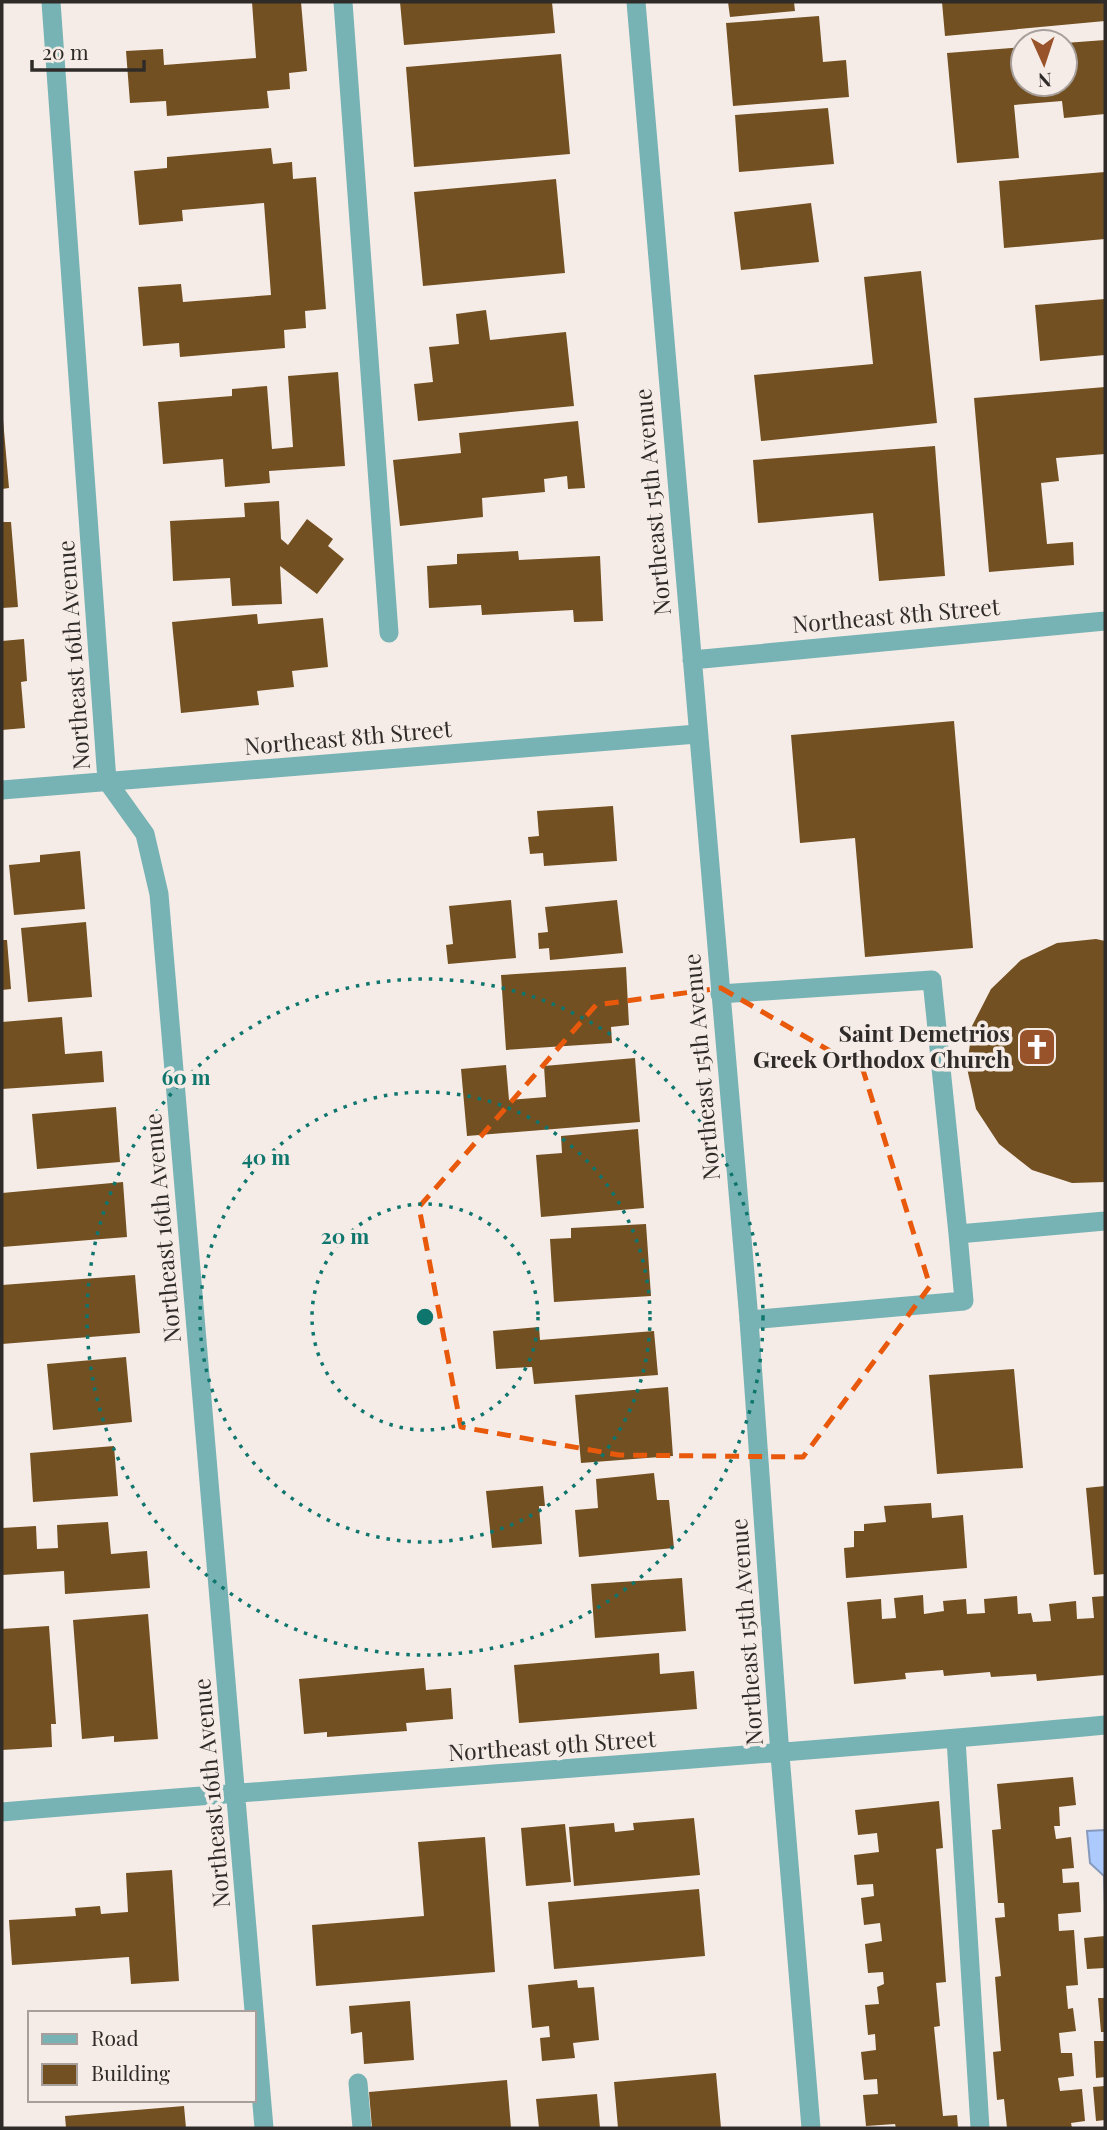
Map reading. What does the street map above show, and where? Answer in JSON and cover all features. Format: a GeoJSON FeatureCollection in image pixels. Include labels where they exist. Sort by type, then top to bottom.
{"type":"FeatureCollection","features":[{"type":"Feature","properties":{"kind":"street","name":"Northeast 16th Avenue"},"geometry":{"type":"LineString","coordinates":[[51,2],[107,781],[145,834],[159,894],[255,2011]]}},
{"type":"Feature","properties":{"kind":"street"},"geometry":{"type":"LineString","coordinates":[[343,2],[389,633]]}},
{"type":"Feature","properties":{"kind":"street","name":"Northeast 15th Avenue"},"geometry":{"type":"LineString","coordinates":[[636,2],[697,734],[750,1320],[780,1755],[811,2128]]}},
{"type":"Feature","properties":{"kind":"street","name":"Northeast 8th Street"},"geometry":{"type":"LineString","coordinates":[[692,660],[1105,621]]}},
{"type":"Feature","properties":{"kind":"street","name":"Northeast 8th Street"},"geometry":{"type":"LineString","coordinates":[[2,790],[697,734]]}},
{"type":"Feature","properties":{"kind":"street"},"geometry":{"type":"LineString","coordinates":[[720,994],[932,980],[958,1234],[964,1301],[750,1320]]}},
{"type":"Feature","properties":{"kind":"street"},"geometry":{"type":"LineString","coordinates":[[958,1234],[1105,1221]]}},
{"type":"Feature","properties":{"kind":"street","name":"Northeast 9th Street"},"geometry":{"type":"LineString","coordinates":[[2,1812],[237,1792],[780,1755],[1105,1725]]}},
{"type":"Feature","properties":{"kind":"street"},"geometry":{"type":"LineString","coordinates":[[956,1738],[979,2128]]}},
{"type":"Feature","properties":{"kind":"street","name":"Northeast 16th Avenue"},"geometry":{"type":"LineString","coordinates":[[256,2028],[264,2128]]}},
{"type":"Feature","properties":{"kind":"street"},"geometry":{"type":"LineString","coordinates":[[358,2083],[362,2128]]}},
{"type":"Feature","properties":{"kind":"highlighted area"},"geometry":{"type":"Polygon","coordinates":[[[721,988],[863,1070],[930,1286],[803,1457],[619,1455],[461,1427],[419,1207],[596,1005],[721,988]]]}},
{"type":"Feature","properties":{"kind":"water"},"geometry":{"type":"Polygon","coordinates":[[[1105,1830],[1105,1904],[1104,1876],[1090,1863],[1087,1831],[1105,1830]]]}},
{"type":"Feature","properties":{"kind":"building"},"geometry":{"type":"Polygon","coordinates":[[[252,2],[301,2],[307,71],[289,73],[290,89],[267,91],[269,108],[167,116],[166,101],[130,103],[126,51],[163,49],[164,65],[256,58],[252,2]]]}},
{"type":"Feature","properties":{"kind":"building"},"geometry":{"type":"Polygon","coordinates":[[[400,2],[552,2],[555,33],[404,45],[400,2]]]}},
{"type":"Feature","properties":{"kind":"building"},"geometry":{"type":"Polygon","coordinates":[[[728,2],[794,2],[795,11],[730,17],[728,2]]]}},
{"type":"Feature","properties":{"kind":"building"},"geometry":{"type":"Polygon","coordinates":[[[942,2],[1105,2],[1105,21],[945,36],[942,2]]]}},
{"type":"Feature","properties":{"kind":"building"},"geometry":{"type":"Polygon","coordinates":[[[819,16],[823,62],[846,60],[849,97],[733,106],[726,23],[819,16]]]}},
{"type":"Feature","properties":{"kind":"building"},"geometry":{"type":"Polygon","coordinates":[[[1105,40],[1105,114],[1064,118],[1062,101],[1014,105],[1019,158],[957,163],[947,53],[1009,48],[1009,98],[1079,98],[1079,42],[1105,40]]]}},
{"type":"Feature","properties":{"kind":"building"},"geometry":{"type":"Polygon","coordinates":[[[561,54],[570,154],[414,167],[406,67],[561,54]]]}},
{"type":"Feature","properties":{"kind":"building"},"geometry":{"type":"Polygon","coordinates":[[[828,108],[834,164],[739,172],[735,115],[828,108]]]}},
{"type":"Feature","properties":{"kind":"building"},"geometry":{"type":"Polygon","coordinates":[[[271,148],[273,164],[292,162],[293,179],[316,177],[326,309],[305,311],[306,328],[284,330],[285,348],[180,357],[179,343],[143,346],[138,287],[181,284],[183,302],[271,295],[264,203],[182,210],[183,221],[139,225],[134,171],[167,168],[167,157],[271,148]]]}},
{"type":"Feature","properties":{"kind":"building"},"geometry":{"type":"Polygon","coordinates":[[[1105,172],[1105,239],[1004,248],[999,181],[1105,172]]]}},
{"type":"Feature","properties":{"kind":"building"},"geometry":{"type":"Polygon","coordinates":[[[556,179],[565,273],[423,286],[414,192],[556,179]]]}},
{"type":"Feature","properties":{"kind":"building"},"geometry":{"type":"Polygon","coordinates":[[[811,203],[819,262],[741,270],[734,212],[811,203]]]}},
{"type":"Feature","properties":{"kind":"building"},"geometry":{"type":"Polygon","coordinates":[[[921,271],[937,423],[761,441],[754,375],[873,364],[864,277],[921,271]]]}},
{"type":"Feature","properties":{"kind":"building"},"geometry":{"type":"Polygon","coordinates":[[[1105,299],[1105,355],[1040,361],[1035,305],[1105,299]]]}},
{"type":"Feature","properties":{"kind":"building"},"geometry":{"type":"Polygon","coordinates":[[[486,310],[490,340],[566,332],[574,406],[418,421],[414,384],[433,382],[429,347],[459,344],[456,314],[486,310]]]}},
{"type":"Feature","properties":{"kind":"building"},"geometry":{"type":"Polygon","coordinates":[[[338,372],[345,466],[269,471],[270,483],[225,487],[223,459],[163,464],[158,402],[232,396],[232,389],[267,386],[272,449],[293,447],[288,376],[338,372]]]}},
{"type":"Feature","properties":{"kind":"building"},"geometry":{"type":"Polygon","coordinates":[[[1105,387],[1105,454],[1056,458],[1059,481],[1041,483],[1047,544],[1073,542],[1074,565],[989,572],[974,398],[1105,387]]]}},
{"type":"Feature","properties":{"kind":"building"},"geometry":{"type":"Polygon","coordinates":[[[2,408],[9,488],[2,489],[2,408]]]}},
{"type":"Feature","properties":{"kind":"building"},"geometry":{"type":"Polygon","coordinates":[[[578,421],[585,488],[568,489],[567,476],[544,479],[545,492],[482,498],[483,517],[400,526],[393,460],[461,453],[459,433],[578,421]]]}},
{"type":"Feature","properties":{"kind":"building"},"geometry":{"type":"Polygon","coordinates":[[[935,446],[945,576],[879,581],[873,513],[758,523],[753,460],[935,446]]]}},
{"type":"Feature","properties":{"kind":"building"},"geometry":{"type":"Polygon","coordinates":[[[279,501],[281,539],[288,545],[307,519],[333,539],[328,546],[344,559],[317,594],[280,566],[282,604],[232,606],[230,578],[173,581],[170,521],[245,517],[244,503],[279,501]]]}},
{"type":"Feature","properties":{"kind":"building"},"geometry":{"type":"Polygon","coordinates":[[[2,522],[11,522],[18,607],[2,608],[2,522]]]}},
{"type":"Feature","properties":{"kind":"building"},"geometry":{"type":"Polygon","coordinates":[[[518,551],[519,560],[600,556],[603,621],[574,622],[573,610],[482,615],[481,605],[429,608],[427,566],[457,564],[457,554],[518,551]]]}},
{"type":"Feature","properties":{"kind":"building"},"geometry":{"type":"Polygon","coordinates":[[[257,614],[258,624],[323,618],[328,667],[292,671],[294,687],[257,691],[259,705],[181,713],[172,622],[257,614]]]}},
{"type":"Feature","properties":{"kind":"building"},"geometry":{"type":"Polygon","coordinates":[[[24,639],[27,681],[21,682],[25,728],[2,730],[2,641],[24,639]]]}},
{"type":"Feature","properties":{"kind":"building"},"geometry":{"type":"Polygon","coordinates":[[[954,721],[973,948],[865,957],[855,838],[800,843],[791,735],[954,721]]]}},
{"type":"Feature","properties":{"kind":"building"},"geometry":{"type":"Polygon","coordinates":[[[613,806],[617,861],[544,866],[543,853],[530,854],[528,837],[539,836],[537,811],[613,806]]]}},
{"type":"Feature","properties":{"kind":"building"},"geometry":{"type":"Polygon","coordinates":[[[80,851],[85,909],[14,915],[9,865],[40,862],[40,855],[80,851]]]}},
{"type":"Feature","properties":{"kind":"building"},"geometry":{"type":"Polygon","coordinates":[[[511,900],[516,958],[448,964],[446,945],[453,944],[449,906],[511,900]]]}},
{"type":"Feature","properties":{"kind":"building"},"geometry":{"type":"Polygon","coordinates":[[[617,900],[623,953],[550,960],[549,948],[539,949],[538,933],[548,932],[545,907],[617,900]]]}},
{"type":"Feature","properties":{"kind":"building"},"geometry":{"type":"Polygon","coordinates":[[[86,922],[92,997],[28,1002],[21,928],[86,922]]]}},
{"type":"Feature","properties":{"kind":"building","name":"Saint Demetrios Greek Orthodox Church"},"geometry":{"type":"Polygon","coordinates":[[[1096,939],[1105,941],[1105,1182],[1072,1183],[1032,1170],[999,1144],[976,1109],[967,1068],[972,1026],[991,989],[1021,960],[1057,943],[1096,939]]]}},
{"type":"Feature","properties":{"kind":"building"},"geometry":{"type":"Polygon","coordinates":[[[2,940],[7,940],[11,989],[2,990],[2,940]]]}},
{"type":"Feature","properties":{"kind":"building"},"geometry":{"type":"Polygon","coordinates":[[[626,967],[629,1025],[611,1027],[612,1043],[506,1050],[501,975],[626,967]]]}},
{"type":"Feature","properties":{"kind":"building"},"geometry":{"type":"Polygon","coordinates":[[[62,1017],[65,1054],[102,1051],[104,1082],[2,1089],[2,1022],[62,1017]]]}},
{"type":"Feature","properties":{"kind":"building"},"geometry":{"type":"Polygon","coordinates":[[[635,1058],[640,1122],[467,1136],[461,1069],[506,1065],[509,1100],[546,1097],[544,1066],[635,1058]]]}},
{"type":"Feature","properties":{"kind":"building"},"geometry":{"type":"Polygon","coordinates":[[[116,1107],[120,1162],[37,1169],[32,1114],[116,1107]]]}},
{"type":"Feature","properties":{"kind":"building"},"geometry":{"type":"Polygon","coordinates":[[[638,1129],[644,1208],[541,1217],[536,1155],[562,1153],[561,1136],[638,1129]]]}},
{"type":"Feature","properties":{"kind":"building"},"geometry":{"type":"Polygon","coordinates":[[[123,1182],[127,1237],[2,1247],[2,1193],[123,1182]]]}},
{"type":"Feature","properties":{"kind":"building"},"geometry":{"type":"Polygon","coordinates":[[[646,1224],[651,1296],[554,1302],[550,1239],[571,1238],[571,1228],[646,1224]]]}},
{"type":"Feature","properties":{"kind":"building"},"geometry":{"type":"Polygon","coordinates":[[[135,1275],[140,1333],[2,1344],[2,1285],[135,1275]]]}},
{"type":"Feature","properties":{"kind":"building"},"geometry":{"type":"Polygon","coordinates":[[[539,1327],[540,1340],[654,1331],[658,1375],[534,1384],[532,1367],[496,1369],[493,1331],[539,1327]]]}},
{"type":"Feature","properties":{"kind":"building"},"geometry":{"type":"Polygon","coordinates":[[[126,1357],[132,1422],[53,1430],[47,1364],[126,1357]]]}},
{"type":"Feature","properties":{"kind":"building"},"geometry":{"type":"Polygon","coordinates":[[[1014,1369],[1023,1468],[937,1474],[929,1375],[1014,1369]]]}},
{"type":"Feature","properties":{"kind":"building"},"geometry":{"type":"Polygon","coordinates":[[[668,1387],[673,1456],[581,1463],[575,1395],[668,1387]]]}},
{"type":"Feature","properties":{"kind":"building"},"geometry":{"type":"Polygon","coordinates":[[[114,1446],[118,1496],[33,1502],[30,1453],[114,1446]]]}},
{"type":"Feature","properties":{"kind":"building"},"geometry":{"type":"Polygon","coordinates":[[[654,1473],[657,1500],[669,1500],[674,1548],[579,1557],[575,1510],[598,1508],[596,1479],[654,1473]]]}},
{"type":"Feature","properties":{"kind":"building"},"geometry":{"type":"Polygon","coordinates":[[[543,1486],[545,1506],[539,1506],[542,1544],[492,1548],[486,1491],[543,1486]]]}},
{"type":"Feature","properties":{"kind":"building"},"geometry":{"type":"Polygon","coordinates":[[[1105,1486],[1105,1574],[1094,1575],[1086,1488],[1105,1486]]]}},
{"type":"Feature","properties":{"kind":"building"},"geometry":{"type":"Polygon","coordinates":[[[931,1503],[932,1518],[963,1515],[967,1568],[846,1578],[844,1548],[854,1547],[854,1531],[864,1531],[864,1524],[886,1522],[884,1506],[931,1503]]]}},
{"type":"Feature","properties":{"kind":"building"},"geometry":{"type":"Polygon","coordinates":[[[108,1522],[111,1554],[147,1551],[150,1588],[65,1594],[64,1571],[2,1575],[2,1528],[36,1526],[37,1549],[58,1548],[57,1525],[108,1522]]]}},
{"type":"Feature","properties":{"kind":"building"},"geometry":{"type":"Polygon","coordinates":[[[682,1578],[686,1631],[595,1638],[591,1584],[682,1578]]]}},
{"type":"Feature","properties":{"kind":"building"},"geometry":{"type":"Polygon","coordinates":[[[923,1595],[924,1614],[944,1611],[943,1601],[966,1599],[967,1614],[985,1613],[984,1599],[1017,1596],[1018,1614],[1031,1613],[1033,1622],[1051,1621],[1049,1604],[1076,1601],[1077,1619],[1094,1618],[1092,1597],[1105,1596],[1105,1675],[1037,1681],[1036,1674],[991,1677],[990,1672],[944,1676],[943,1670],[905,1673],[906,1679],[854,1684],[847,1602],[881,1599],[882,1619],[896,1618],[894,1598],[923,1595]]]}},
{"type":"Feature","properties":{"kind":"building"},"geometry":{"type":"Polygon","coordinates":[[[148,1614],[158,1739],[114,1742],[114,1736],[82,1739],[73,1620],[148,1614]]]}},
{"type":"Feature","properties":{"kind":"building"},"geometry":{"type":"Polygon","coordinates":[[[49,1626],[56,1724],[51,1724],[52,1747],[2,1750],[2,1629],[49,1626]]]}},
{"type":"Feature","properties":{"kind":"building"},"geometry":{"type":"Polygon","coordinates":[[[659,1653],[660,1674],[694,1671],[697,1709],[519,1723],[514,1665],[659,1653]]]}},
{"type":"Feature","properties":{"kind":"building"},"geometry":{"type":"Polygon","coordinates":[[[424,1668],[426,1690],[451,1688],[453,1719],[406,1723],[407,1731],[327,1737],[327,1732],[304,1734],[299,1679],[424,1668]]]}},
{"type":"Feature","properties":{"kind":"building"},"geometry":{"type":"Polygon","coordinates":[[[1073,1777],[1076,1805],[1059,1807],[1060,1826],[1054,1826],[1056,1839],[1071,1837],[1074,1868],[1062,1869],[1063,1883],[1079,1882],[1081,1912],[1058,1914],[1059,1931],[1074,1930],[1078,1985],[1066,1986],[1068,2009],[1073,2008],[1076,2031],[1059,2033],[1061,2053],[1072,2053],[1074,2076],[1058,2078],[1060,2091],[1082,2089],[1085,2121],[1071,2123],[1072,2128],[1007,2128],[1004,2099],[997,2100],[993,2052],[1001,2051],[995,1977],[1001,1976],[995,1918],[1005,1917],[1004,1903],[998,1903],[992,1830],[1001,1829],[997,1784],[1073,1777]]]}},
{"type":"Feature","properties":{"kind":"building"},"geometry":{"type":"Polygon","coordinates":[[[939,1801],[943,1848],[936,1849],[946,1982],[936,1983],[940,2026],[934,2027],[943,2116],[957,2115],[958,2128],[896,2128],[895,2124],[866,2126],[863,2095],[878,2094],[877,2079],[864,2080],[861,2052],[876,2050],[875,2034],[868,2035],[865,2005],[879,2004],[877,1987],[884,1984],[883,1972],[868,1973],[865,1944],[882,1941],[880,1923],[864,1925],[861,1898],[874,1896],[873,1884],[857,1885],[854,1855],[879,1852],[877,1833],[858,1835],[855,1810],[939,1801]]]}},
{"type":"Feature","properties":{"kind":"building"},"geometry":{"type":"Polygon","coordinates":[[[694,1818],[700,1875],[574,1886],[569,1827],[614,1823],[615,1832],[634,1830],[633,1823],[694,1818]]]}},
{"type":"Feature","properties":{"kind":"building"},"geometry":{"type":"Polygon","coordinates":[[[565,1824],[571,1882],[526,1886],[521,1828],[565,1824]]]}},
{"type":"Feature","properties":{"kind":"building"},"geometry":{"type":"Polygon","coordinates":[[[485,1837],[495,1972],[316,1986],[312,1925],[424,1916],[418,1842],[485,1837]]]}},
{"type":"Feature","properties":{"kind":"building"},"geometry":{"type":"Polygon","coordinates":[[[172,1870],[179,1981],[131,1984],[129,1957],[12,1965],[9,1920],[76,1916],[75,1908],[100,1906],[101,1914],[128,1912],[126,1873],[172,1870]]]}},
{"type":"Feature","properties":{"kind":"building"},"geometry":{"type":"Polygon","coordinates":[[[699,1889],[705,1956],[554,1969],[548,1902],[699,1889]]]}},
{"type":"Feature","properties":{"kind":"building"},"geometry":{"type":"Polygon","coordinates":[[[1105,1936],[1105,1968],[1087,1969],[1084,1938],[1105,1936]]]}},
{"type":"Feature","properties":{"kind":"building"},"geometry":{"type":"Polygon","coordinates":[[[577,1980],[578,1988],[594,1987],[599,2040],[573,2043],[575,2058],[542,2061],[540,2038],[550,2037],[549,2026],[532,2028],[528,1985],[577,1980]]]}},
{"type":"Feature","properties":{"kind":"building"},"geometry":{"type":"Polygon","coordinates":[[[1098,1998],[1105,1998],[1105,2032],[1101,2032],[1098,1998]]]}},
{"type":"Feature","properties":{"kind":"building"},"geometry":{"type":"Polygon","coordinates":[[[410,2001],[414,2060],[364,2064],[362,2032],[351,2034],[349,2006],[410,2001]]]}},
{"type":"Feature","properties":{"kind":"building"},"geometry":{"type":"Polygon","coordinates":[[[1094,2041],[1105,2041],[1105,2077],[1096,2078],[1094,2041]]]}},
{"type":"Feature","properties":{"kind":"building"},"geometry":{"type":"Polygon","coordinates":[[[716,2073],[721,2128],[618,2128],[614,2082],[716,2073]]]}},
{"type":"Feature","properties":{"kind":"building"},"geometry":{"type":"Polygon","coordinates":[[[507,2080],[511,2128],[372,2128],[369,2092],[507,2080]]]}},
{"type":"Feature","properties":{"kind":"building"},"geometry":{"type":"Polygon","coordinates":[[[1105,2086],[1105,2120],[1096,2121],[1093,2087],[1105,2086]]]}},
{"type":"Feature","properties":{"kind":"building"},"geometry":{"type":"Polygon","coordinates":[[[597,2094],[600,2128],[539,2128],[536,2099],[597,2094]]]}},
{"type":"Feature","properties":{"kind":"building"},"geometry":{"type":"Polygon","coordinates":[[[184,2106],[186,2128],[66,2128],[65,2116],[184,2106]]]}},
{"type":"Feature","properties":{"kind":"place","name":"Saint Demetrios Greek Orthodox Church"},"geometry":{"type":"Point","coordinates":[1037,1047]}}]}
